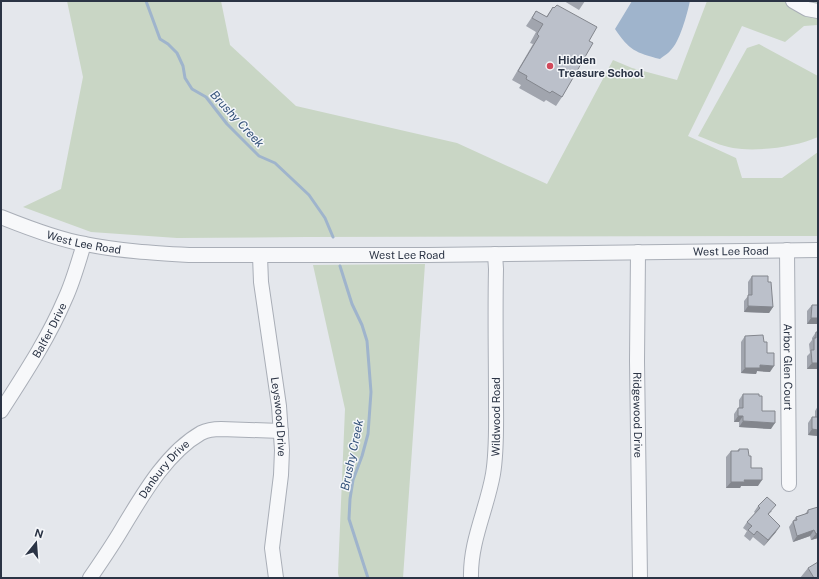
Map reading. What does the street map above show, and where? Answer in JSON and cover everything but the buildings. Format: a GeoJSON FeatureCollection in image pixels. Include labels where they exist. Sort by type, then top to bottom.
{"type":"FeatureCollection","features":[{"type":"Feature","properties":{"kind":"street"},"geometry":{"type":"LineString","coordinates":[[793,1],[807,9],[818,11]]}},
{"type":"Feature","properties":{"kind":"street","name":"West Lee Road"},"geometry":{"type":"LineString","coordinates":[[1,216],[15,222],[84,244],[152,253],[260,256],[818,250]]}},
{"type":"Feature","properties":{"kind":"street","name":"Balfer Drive"},"geometry":{"type":"LineString","coordinates":[[1,411],[56,319],[66,298],[84,244]]}},
{"type":"Feature","properties":{"kind":"street","name":"Arbor Glen Court"},"geometry":{"type":"LineString","coordinates":[[787,250],[788,484]]}},
{"type":"Feature","properties":{"kind":"street","name":"Ridgewood Drive"},"geometry":{"type":"LineString","coordinates":[[638,252],[637,361],[640,578]]}},
{"type":"Feature","properties":{"kind":"street","name":"Wildwood Road"},"geometry":{"type":"LineString","coordinates":[[471,578],[471,557],[493,474],[496,443],[495,254]]}},
{"type":"Feature","properties":{"kind":"street","name":"Leyswood Drive"},"geometry":{"type":"LineString","coordinates":[[260,256],[261,282],[279,406],[282,450],[281,475],[272,548],[276,578]]}},
{"type":"Feature","properties":{"kind":"street","name":"Danbury Drive"},"geometry":{"type":"LineString","coordinates":[[90,578],[161,470],[183,446],[192,439],[202,433],[221,429],[281,431]]}},
{"type":"Feature","properties":{"kind":"green space"},"geometry":{"type":"Polygon","coordinates":[[[67,1],[221,1],[230,45],[296,106],[457,143],[547,184],[613,60],[632,68],[677,80],[707,1],[818,1],[818,25],[804,26],[785,42],[742,26],[688,136],[736,158],[742,178],[782,178],[818,152],[818,236],[177,238],[91,232],[23,207],[61,189],[83,77],[67,1]]]}},
{"type":"Feature","properties":{"kind":"green space"},"geometry":{"type":"Polygon","coordinates":[[[759,44],[818,76],[818,137],[799,144],[776,148],[743,149],[729,147],[698,136],[747,48],[759,44]]]}},
{"type":"Feature","properties":{"kind":"green space"},"geometry":{"type":"Polygon","coordinates":[[[425,264],[403,578],[339,578],[345,409],[313,265],[425,264]]]}},
{"type":"Feature","properties":{"kind":"water"},"geometry":{"type":"Polygon","coordinates":[[[632,1],[690,1],[683,28],[674,47],[660,59],[634,50],[625,42],[615,29],[632,1]]]}},
{"type":"Feature","properties":{"kind":"waterway","name":"Brushy Creek"},"geometry":{"type":"LineString","coordinates":[[146,1],[160,39],[168,44],[177,53],[183,66],[185,78],[192,89],[206,97],[227,124],[259,156],[275,163],[309,195],[325,218],[333,237]]}},
{"type":"Feature","properties":{"kind":"waterway","name":"Brushy Creek"},"geometry":{"type":"LineString","coordinates":[[340,266],[352,304],[362,325],[367,341],[371,392],[368,434],[353,480],[349,519],[368,578]]}},
{"type":"Feature","properties":{"kind":"place","name":"Hidden Treasure School"},"geometry":{"type":"Point","coordinates":[550,66]}}]}
